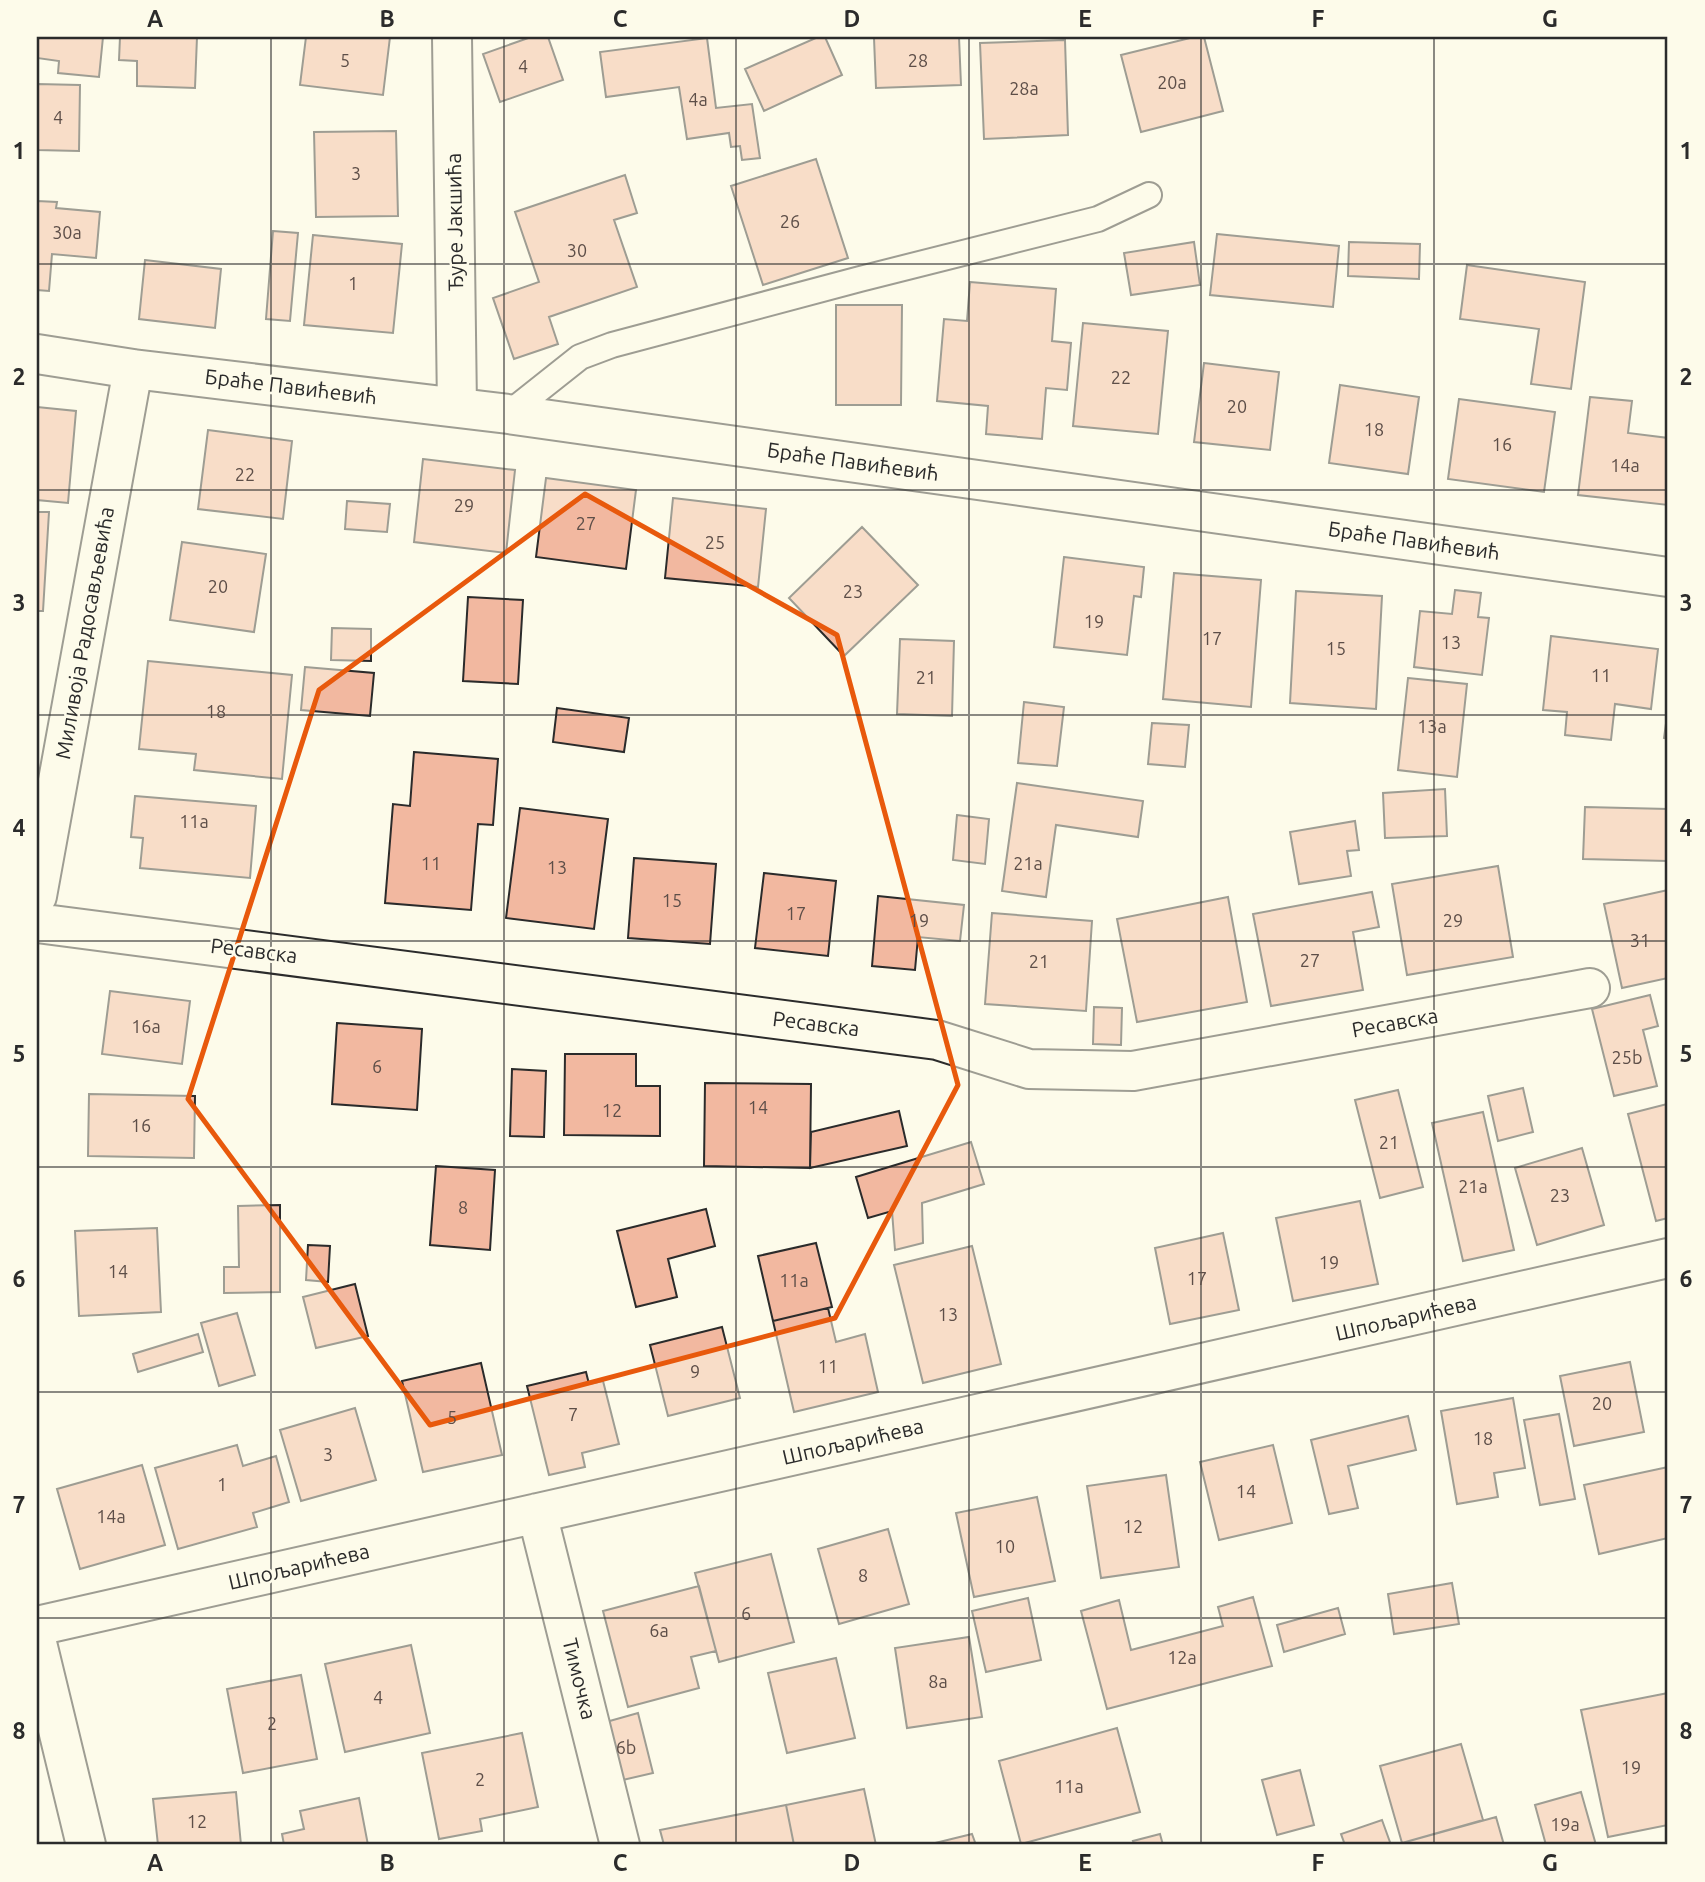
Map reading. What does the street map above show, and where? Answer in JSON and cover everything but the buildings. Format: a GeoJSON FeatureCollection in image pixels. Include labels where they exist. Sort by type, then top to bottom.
{"type":"FeatureCollection","features":[{"type":"Feature","properties":{"kind":"street","name":"Ђуре Јакшића"},"geometry":{"type":"LineString","coordinates":[[452,37],[457,407]]}},
{"type":"Feature","properties":{"kind":"street","name":"Браће Павићевић"},"geometry":{"type":"LineString","coordinates":[[37,354],[133,369],[457,407],[1668,577]]}},
{"type":"Feature","properties":{"kind":"street","name":"Миливоја Радосављевића"},"geometry":{"type":"LineString","coordinates":[[37,896],[133,369]]}},
{"type":"Feature","properties":{"kind":"street","name":"Ресавска"},"geometry":{"type":"LineString","coordinates":[[37,923],[937,1040],[1029,1069],[1133,1071],[1590,988]]}},
{"type":"Feature","properties":{"kind":"street","name":"Шпољарићева"},"geometry":{"type":"LineString","coordinates":[[37,1626],[1668,1258]]}},
{"type":"Feature","properties":{"kind":"street","name":"Тимочка"},"geometry":{"type":"LineString","coordinates":[[537,1513],[620,1845]]}},
{"type":"Feature","properties":{"kind":"street"},"geometry":{"type":"LineString","coordinates":[[37,1643],[86,1845]]}},
{"type":"Feature","properties":{"kind":"lane"},"geometry":{"type":"LineString","coordinates":[[508,414],[580,356],[611,345],[1098,219],[1150,195]]}},
{"type":"Feature","properties":{"kind":"highlighted area"},"geometry":{"type":"Polygon","coordinates":[[[585,494],[837,635],[958,1085],[835,1318],[430,1425],[188,1099],[319,690],[585,494]]]}}]}
